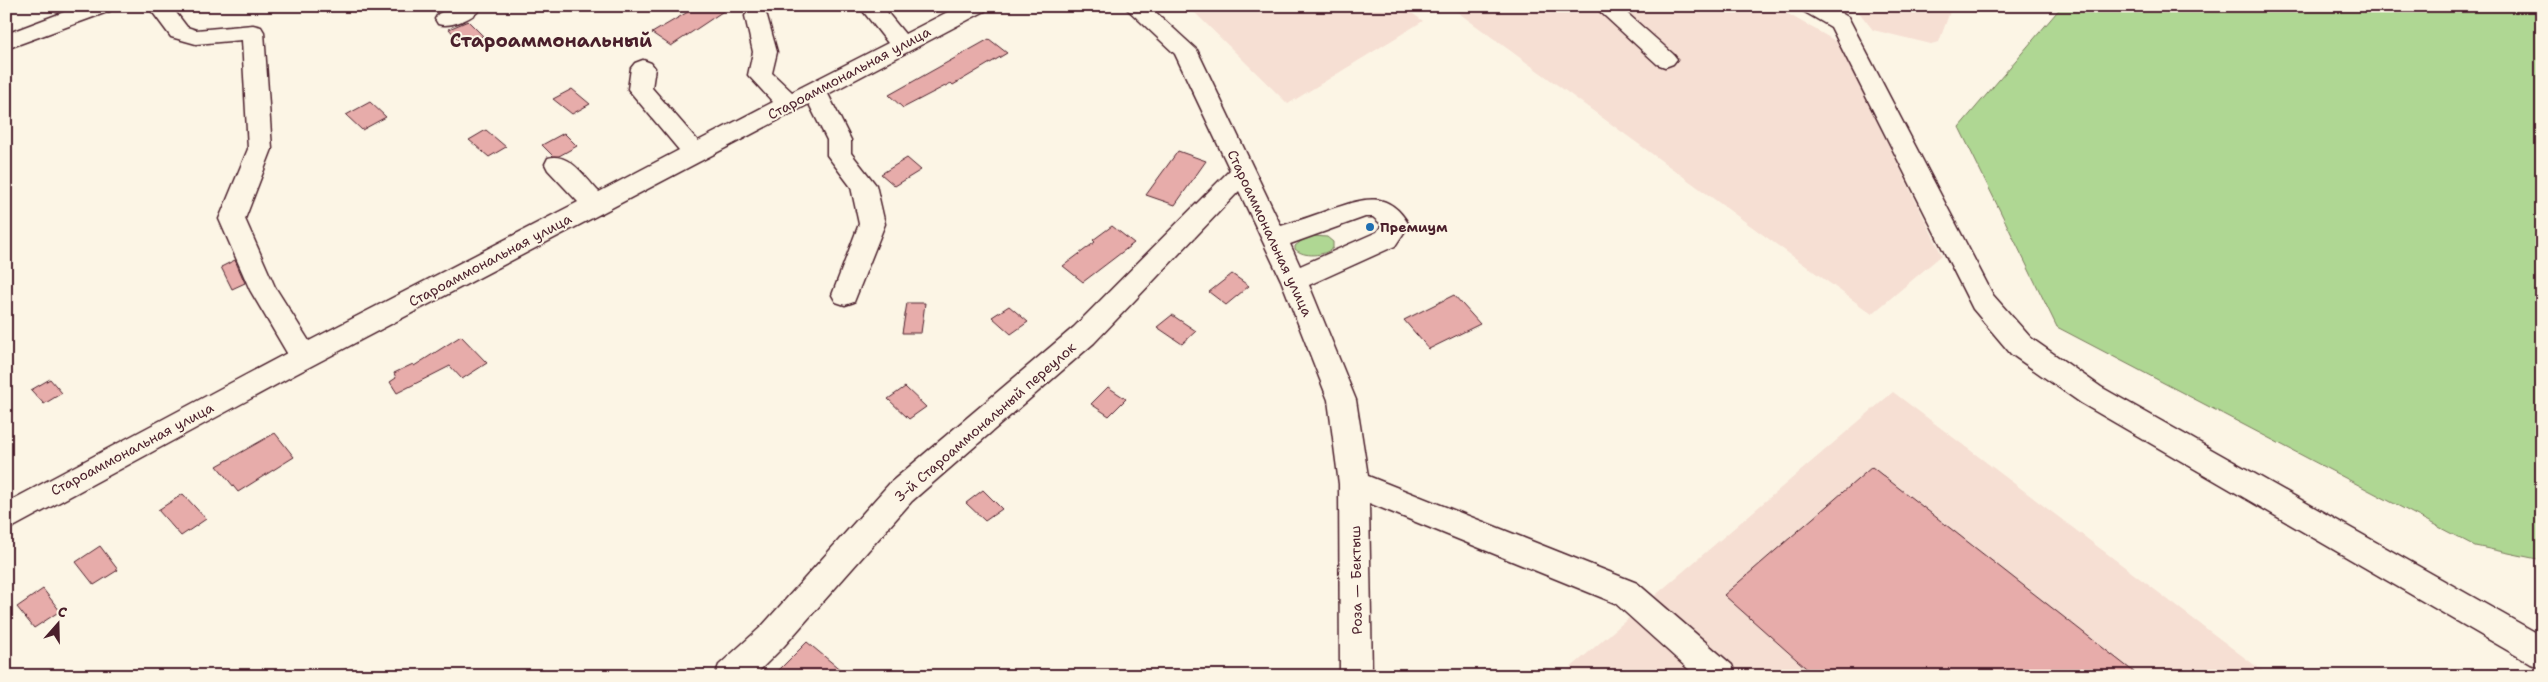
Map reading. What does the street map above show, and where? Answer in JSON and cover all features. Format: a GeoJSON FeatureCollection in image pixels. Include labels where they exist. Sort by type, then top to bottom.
{"type":"FeatureCollection","features":[{"type":"Feature","properties":{"kind":"street"},"geometry":{"type":"LineString","coordinates":[[6,42],[102,6]]}},
{"type":"Feature","properties":{"kind":"street"},"geometry":{"type":"LineString","coordinates":[[159,6],[179,32],[196,37],[254,32],[260,149],[232,219],[263,290],[304,357]]}},
{"type":"Feature","properties":{"kind":"street"},"geometry":{"type":"LineString","coordinates":[[446,19],[472,6]]}},
{"type":"Feature","properties":{"kind":"street"},"geometry":{"type":"LineString","coordinates":[[870,6],[902,45]]}},
{"type":"Feature","properties":{"kind":"street","name":"Староаммональная улица"},"geometry":{"type":"LineString","coordinates":[[6,518],[304,357],[977,6]]}},
{"type":"Feature","properties":{"kind":"street","name":"Староаммональная улица"},"geometry":{"type":"LineString","coordinates":[[1135,6],[1185,50],[1294,280],[1342,400],[1354,484]]}},
{"type":"Feature","properties":{"kind":"street"},"geometry":{"type":"LineString","coordinates":[[1605,6],[1665,59]]}},
{"type":"Feature","properties":{"kind":"street"},"geometry":{"type":"LineString","coordinates":[[1811,6],[1840,22],[1983,302],[2021,346],[2091,395],[2542,653]]}},
{"type":"Feature","properties":{"kind":"street"},"geometry":{"type":"LineString","coordinates":[[756,16],[765,52],[760,75],[790,104]]}},
{"type":"Feature","properties":{"kind":"street"},"geometry":{"type":"LineString","coordinates":[[643,68],[640,89],[695,153]]}},
{"type":"Feature","properties":{"kind":"street"},"geometry":{"type":"LineString","coordinates":[[815,91],[839,140],[839,155],[863,185],[872,224],[845,295]]}},
{"type":"Feature","properties":{"kind":"street"},"geometry":{"type":"LineString","coordinates":[[557,164],[596,205]]}},
{"type":"Feature","properties":{"kind":"street","name":"3-й Староаммональный переулок"},"geometry":{"type":"LineString","coordinates":[[731,676],[773,636],[901,492],[1084,335],[1243,172]]}},
{"type":"Feature","properties":{"kind":"street"},"geometry":{"type":"LineString","coordinates":[[1274,238],[1374,206],[1382,210],[1396,224],[1386,239],[1294,280]]}},
{"type":"Feature","properties":{"kind":"street"},"geometry":{"type":"LineString","coordinates":[[1312,225],[1334,231],[1344,240],[1348,250],[1340,259]]}},
{"type":"Feature","properties":{"kind":"street"},"geometry":{"type":"LineString","coordinates":[[1354,484],[1626,593],[1720,676]]}},
{"type":"Feature","properties":{"kind":"street","name":"Роза — Бектыш"},"geometry":{"type":"LineString","coordinates":[[1354,484],[1356,676]]}},
{"type":"Feature","properties":{"kind":"shaded area"},"geometry":{"type":"Polygon","coordinates":[[[1188,6],[1402,6],[1423,21],[1288,104],[1188,6]]]}},
{"type":"Feature","properties":{"kind":"shaded area"},"geometry":{"type":"Polygon","coordinates":[[[1449,6],[1774,6],[1839,43],[1942,255],[1872,314],[1449,6]]]}},
{"type":"Feature","properties":{"kind":"shaded area"},"geometry":{"type":"Polygon","coordinates":[[[1854,6],[1952,6],[1939,42],[1931,44],[1873,30],[1854,6]]]}},
{"type":"Feature","properties":{"kind":"shaded area"},"geometry":{"type":"Polygon","coordinates":[[[1893,392],[2269,676],[1561,676],[1893,392]]]}},
{"type":"Feature","properties":{"kind":"green space"},"geometry":{"type":"Polygon","coordinates":[[[2062,6],[2542,6],[2542,560],[2475,546],[2057,327],[1959,127],[2062,6]]]}},
{"type":"Feature","properties":{"kind":"green space"},"geometry":{"type":"Polygon","coordinates":[[[1314,236],[1327,237],[1333,242],[1333,248],[1325,253],[1314,255],[1303,254],[1295,249],[1295,246],[1305,238],[1314,236]]]}},
{"type":"Feature","properties":{"kind":"building"},"geometry":{"type":"Polygon","coordinates":[[[698,6],[731,6],[671,46],[652,33],[698,6]]]}},
{"type":"Feature","properties":{"kind":"building"},"geometry":{"type":"Polygon","coordinates":[[[468,21],[483,36],[463,45],[449,29],[468,21]]]}},
{"type":"Feature","properties":{"kind":"building"},"geometry":{"type":"Polygon","coordinates":[[[989,39],[1007,53],[953,85],[951,83],[903,108],[889,95],[989,39]]]}},
{"type":"Feature","properties":{"kind":"building"},"geometry":{"type":"Polygon","coordinates":[[[572,89],[590,104],[572,114],[553,99],[572,89]]]}},
{"type":"Feature","properties":{"kind":"building"},"geometry":{"type":"Polygon","coordinates":[[[370,102],[386,117],[362,130],[346,115],[370,102]]]}},
{"type":"Feature","properties":{"kind":"building"},"geometry":{"type":"Polygon","coordinates":[[[486,130],[506,147],[489,157],[469,140],[486,130]]]}},
{"type":"Feature","properties":{"kind":"building"},"geometry":{"type":"Polygon","coordinates":[[[564,133],[577,146],[559,156],[553,156],[542,145],[564,133]]]}},
{"type":"Feature","properties":{"kind":"building"},"geometry":{"type":"Polygon","coordinates":[[[1178,151],[1206,161],[1175,205],[1146,195],[1178,151]]]}},
{"type":"Feature","properties":{"kind":"building"},"geometry":{"type":"Polygon","coordinates":[[[907,158],[921,170],[895,186],[881,174],[907,158]]]}},
{"type":"Feature","properties":{"kind":"building"},"geometry":{"type":"Polygon","coordinates":[[[1112,226],[1134,243],[1083,282],[1063,266],[1095,242],[1093,240],[1112,226]]]}},
{"type":"Feature","properties":{"kind":"building"},"geometry":{"type":"Polygon","coordinates":[[[235,260],[245,283],[232,289],[221,267],[235,260]]]}},
{"type":"Feature","properties":{"kind":"building"},"geometry":{"type":"Polygon","coordinates":[[[1232,274],[1249,286],[1226,305],[1209,292],[1232,274]]]}},
{"type":"Feature","properties":{"kind":"building"},"geometry":{"type":"Polygon","coordinates":[[[1454,295],[1480,324],[1429,349],[1404,320],[1454,295]]]}},
{"type":"Feature","properties":{"kind":"building"},"geometry":{"type":"Polygon","coordinates":[[[907,303],[925,303],[921,333],[902,333],[907,303]]]}},
{"type":"Feature","properties":{"kind":"building"},"geometry":{"type":"Polygon","coordinates":[[[1009,306],[1028,322],[1011,334],[992,317],[1009,306]]]}},
{"type":"Feature","properties":{"kind":"building"},"geometry":{"type":"Polygon","coordinates":[[[1172,315],[1196,331],[1182,344],[1157,327],[1172,315]]]}},
{"type":"Feature","properties":{"kind":"building"},"geometry":{"type":"Polygon","coordinates":[[[461,336],[487,363],[462,379],[450,366],[397,393],[390,382],[396,378],[394,373],[413,364],[414,366],[461,336]]]}},
{"type":"Feature","properties":{"kind":"building"},"geometry":{"type":"Polygon","coordinates":[[[50,379],[62,393],[44,404],[31,390],[50,379]]]}},
{"type":"Feature","properties":{"kind":"building"},"geometry":{"type":"Polygon","coordinates":[[[905,387],[926,407],[909,419],[888,399],[905,387]]]}},
{"type":"Feature","properties":{"kind":"building"},"geometry":{"type":"Polygon","coordinates":[[[1108,387],[1126,399],[1109,416],[1091,404],[1108,387]]]}},
{"type":"Feature","properties":{"kind":"building"},"geometry":{"type":"Polygon","coordinates":[[[275,433],[294,457],[238,492],[217,466],[275,433]]]}},
{"type":"Feature","properties":{"kind":"building"},"geometry":{"type":"Polygon","coordinates":[[[1872,467],[2139,676],[1815,676],[1724,595],[1872,467]]]}},
{"type":"Feature","properties":{"kind":"building"},"geometry":{"type":"Polygon","coordinates":[[[983,490],[1002,509],[985,521],[966,503],[983,490]]]}},
{"type":"Feature","properties":{"kind":"building"},"geometry":{"type":"Polygon","coordinates":[[[183,494],[206,519],[181,536],[158,510],[183,494]]]}},
{"type":"Feature","properties":{"kind":"building"},"geometry":{"type":"Polygon","coordinates":[[[100,546],[118,570],[94,585],[76,562],[100,546]]]}},
{"type":"Feature","properties":{"kind":"building"},"geometry":{"type":"Polygon","coordinates":[[[43,589],[60,611],[34,628],[17,607],[43,589]]]}},
{"type":"Feature","properties":{"kind":"building"},"geometry":{"type":"Polygon","coordinates":[[[807,642],[848,676],[773,676],[807,642]]]}},
{"type":"Feature","properties":{"kind":"place","name":"Премиум"},"geometry":{"type":"Point","coordinates":[1370,227]}},
{"type":"Feature","properties":{"kind":"district","name":"Староаммональный"},"geometry":{"type":"Point","coordinates":[551,40]}}]}
